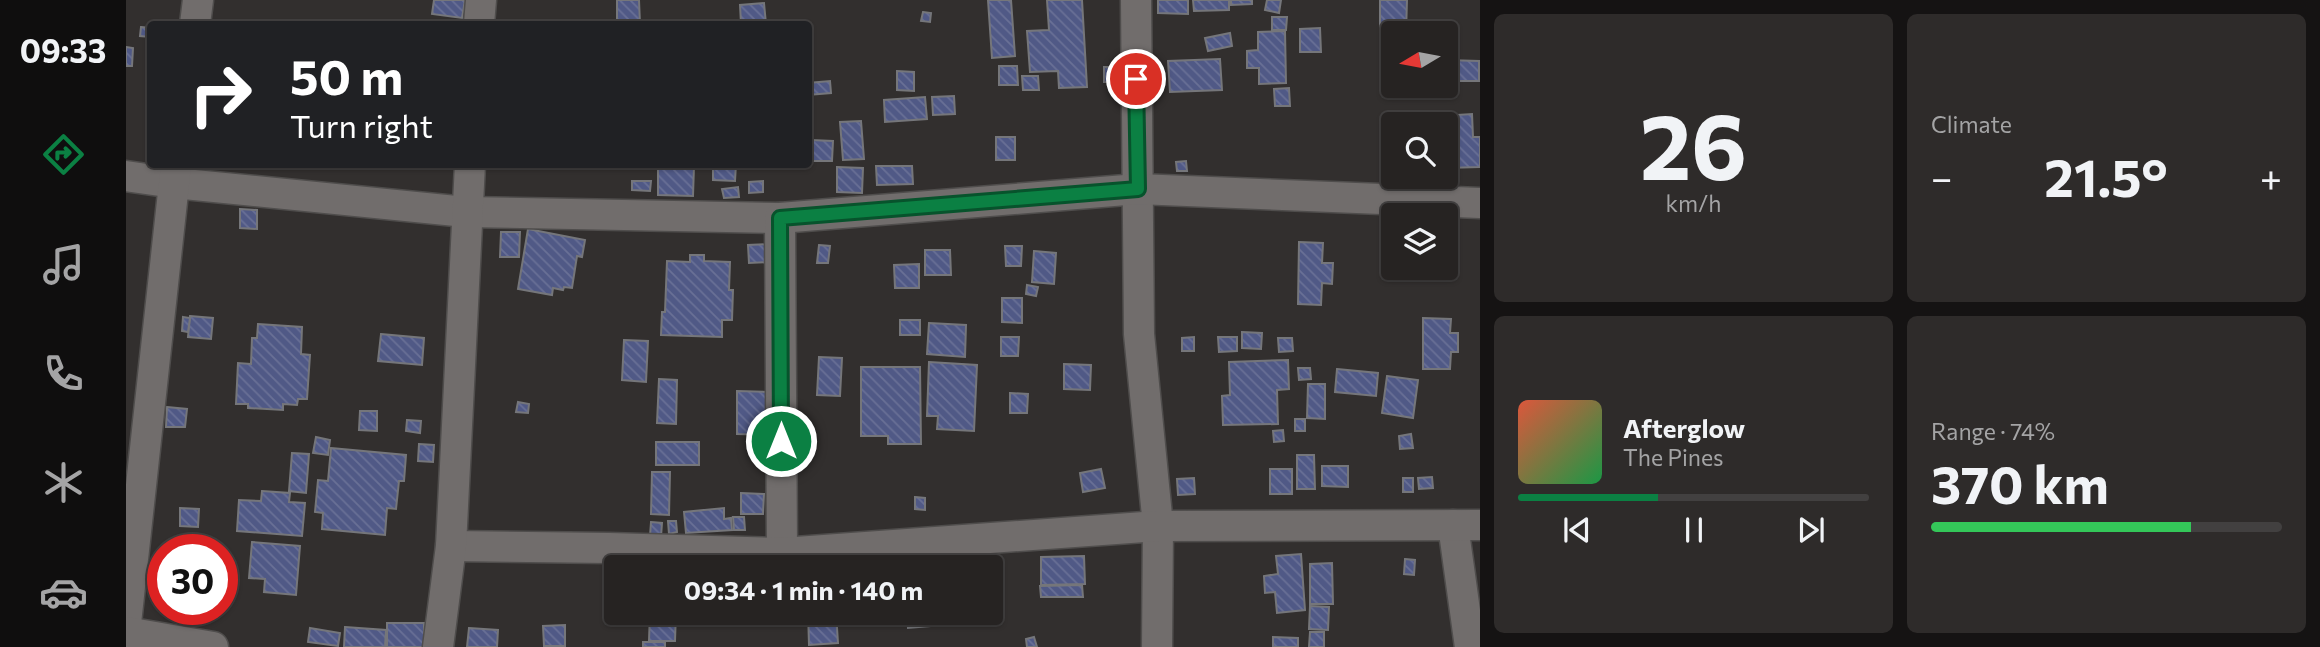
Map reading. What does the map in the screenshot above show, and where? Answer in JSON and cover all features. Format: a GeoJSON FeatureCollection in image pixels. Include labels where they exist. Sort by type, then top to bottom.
{"type":"FeatureCollection","features":[{"type":"Feature","properties":{"kind":"street"},"geometry":{"type":"LineString","coordinates":[[195,21],[198,0]]}},
{"type":"Feature","properties":{"kind":"street"},"geometry":{"type":"LineString","coordinates":[[479,21],[481,0]]}},
{"type":"Feature","properties":{"kind":"street"},"geometry":{"type":"LineString","coordinates":[[1136,0],[1139,334],[1158,526],[1157,647]]}},
{"type":"Feature","properties":{"kind":"street"},"geometry":{"type":"LineString","coordinates":[[438,647],[451,546],[470,168]]}},
{"type":"Feature","properties":{"kind":"street"},"geometry":{"type":"LineString","coordinates":[[126,176],[175,174],[466,212],[780,218],[1138,189],[1480,203]]}},
{"type":"Feature","properties":{"kind":"street"},"geometry":{"type":"LineString","coordinates":[[126,624],[175,174]]}},
{"type":"Feature","properties":{"kind":"street"},"geometry":{"type":"LineString","coordinates":[[780,218],[782,553]]}},
{"type":"Feature","properties":{"kind":"street"},"geometry":{"type":"LineString","coordinates":[[451,546],[782,553],[1158,526],[1467,525],[1470,647]]}},
{"type":"Feature","properties":{"kind":"street"},"geometry":{"type":"LineString","coordinates":[[126,632],[213,647]]}},
{"type":"Feature","properties":{"kind":"building"},"geometry":{"type":"Polygon","coordinates":[[[434,0],[465,0],[462,18],[432,14],[434,0]]]}},
{"type":"Feature","properties":{"kind":"building"},"geometry":{"type":"Polygon","coordinates":[[[617,0],[639,0],[640,21],[617,21],[617,0]]]}},
{"type":"Feature","properties":{"kind":"building"},"geometry":{"type":"Polygon","coordinates":[[[988,0],[1011,0],[1015,56],[992,58],[988,0]]]}},
{"type":"Feature","properties":{"kind":"building"},"geometry":{"type":"Polygon","coordinates":[[[1047,0],[1082,0],[1087,87],[1059,88],[1058,71],[1030,72],[1027,31],[1049,30],[1047,0]]]}},
{"type":"Feature","properties":{"kind":"building"},"geometry":{"type":"Polygon","coordinates":[[[1158,0],[1188,0],[1188,14],[1158,13],[1158,0]]]}},
{"type":"Feature","properties":{"kind":"building"},"geometry":{"type":"Polygon","coordinates":[[[1193,0],[1229,0],[1229,10],[1194,11],[1193,0]]]}},
{"type":"Feature","properties":{"kind":"building"},"geometry":{"type":"Polygon","coordinates":[[[1231,0],[1252,0],[1252,4],[1231,5],[1231,0]]]}},
{"type":"Feature","properties":{"kind":"building"},"geometry":{"type":"Polygon","coordinates":[[[1267,0],[1281,0],[1279,13],[1265,10],[1267,0]]]}},
{"type":"Feature","properties":{"kind":"building"},"geometry":{"type":"Polygon","coordinates":[[[1380,0],[1407,0],[1406,21],[1381,21],[1380,44],[1380,0]]]}},
{"type":"Feature","properties":{"kind":"building"},"geometry":{"type":"Polygon","coordinates":[[[764,3],[766,21],[741,21],[740,5],[764,3]]]}},
{"type":"Feature","properties":{"kind":"building"},"geometry":{"type":"Polygon","coordinates":[[[923,12],[931,13],[930,22],[921,21],[923,12]]]}},
{"type":"Feature","properties":{"kind":"building"},"geometry":{"type":"Polygon","coordinates":[[[1272,17],[1287,17],[1286,30],[1272,30],[1272,17]]]}},
{"type":"Feature","properties":{"kind":"building"},"geometry":{"type":"Polygon","coordinates":[[[141,27],[147,28],[147,37],[140,36],[141,27]]]}},
{"type":"Feature","properties":{"kind":"building"},"geometry":{"type":"Polygon","coordinates":[[[1320,28],[1321,52],[1300,52],[1300,29],[1320,28]]]}},
{"type":"Feature","properties":{"kind":"building"},"geometry":{"type":"Polygon","coordinates":[[[1285,31],[1286,83],[1259,84],[1259,68],[1247,68],[1247,51],[1258,50],[1258,32],[1285,31]]]}},
{"type":"Feature","properties":{"kind":"building"},"geometry":{"type":"Polygon","coordinates":[[[1230,33],[1232,46],[1208,51],[1205,38],[1230,33]]]}},
{"type":"Feature","properties":{"kind":"building"},"geometry":{"type":"Polygon","coordinates":[[[126,47],[133,48],[132,66],[126,66],[126,47]]]}},
{"type":"Feature","properties":{"kind":"building"},"geometry":{"type":"Polygon","coordinates":[[[1220,59],[1222,90],[1170,92],[1168,61],[1220,59]]]}},
{"type":"Feature","properties":{"kind":"building"},"geometry":{"type":"Polygon","coordinates":[[[1458,60],[1479,61],[1479,81],[1458,81],[1458,60]]]}},
{"type":"Feature","properties":{"kind":"building"},"geometry":{"type":"Polygon","coordinates":[[[999,66],[1017,66],[1018,85],[999,85],[999,66]]]}},
{"type":"Feature","properties":{"kind":"building"},"geometry":{"type":"Polygon","coordinates":[[[1104,67],[1116,67],[1116,82],[1104,82],[1104,67]]]}},
{"type":"Feature","properties":{"kind":"building"},"geometry":{"type":"Polygon","coordinates":[[[897,71],[914,72],[914,91],[897,90],[897,71]]]}},
{"type":"Feature","properties":{"kind":"building"},"geometry":{"type":"Polygon","coordinates":[[[1022,76],[1038,76],[1039,90],[1023,90],[1022,76]]]}},
{"type":"Feature","properties":{"kind":"building"},"geometry":{"type":"Polygon","coordinates":[[[830,81],[831,93],[812,95],[812,83],[830,81]]]}},
{"type":"Feature","properties":{"kind":"building"},"geometry":{"type":"Polygon","coordinates":[[[1289,88],[1290,106],[1275,106],[1274,89],[1289,88]]]}},
{"type":"Feature","properties":{"kind":"building"},"geometry":{"type":"Polygon","coordinates":[[[954,96],[955,114],[933,115],[932,97],[954,96]]]}},
{"type":"Feature","properties":{"kind":"building"},"geometry":{"type":"Polygon","coordinates":[[[925,97],[927,119],[885,122],[884,100],[925,97]]]}},
{"type":"Feature","properties":{"kind":"building"},"geometry":{"type":"Polygon","coordinates":[[[1472,114],[1473,137],[1480,137],[1480,167],[1458,168],[1458,115],[1472,114]]]}},
{"type":"Feature","properties":{"kind":"building"},"geometry":{"type":"Polygon","coordinates":[[[861,121],[864,159],[843,160],[840,122],[861,121]]]}},
{"type":"Feature","properties":{"kind":"building"},"geometry":{"type":"Polygon","coordinates":[[[996,137],[1015,137],[1015,160],[996,160],[996,137]]]}},
{"type":"Feature","properties":{"kind":"building"},"geometry":{"type":"Polygon","coordinates":[[[812,140],[833,141],[832,161],[812,161],[812,140]]]}},
{"type":"Feature","properties":{"kind":"building"},"geometry":{"type":"Polygon","coordinates":[[[1186,161],[1187,171],[1177,171],[1176,162],[1186,161]]]}},
{"type":"Feature","properties":{"kind":"building"},"geometry":{"type":"Polygon","coordinates":[[[876,166],[912,166],[913,184],[877,185],[876,166]]]}},
{"type":"Feature","properties":{"kind":"building"},"geometry":{"type":"Polygon","coordinates":[[[837,167],[863,168],[862,193],[837,192],[837,167]]]}},
{"type":"Feature","properties":{"kind":"building"},"geometry":{"type":"Polygon","coordinates":[[[658,168],[694,168],[693,196],[658,195],[658,168]]]}},
{"type":"Feature","properties":{"kind":"building"},"geometry":{"type":"Polygon","coordinates":[[[713,168],[736,168],[735,181],[713,180],[713,168]]]}},
{"type":"Feature","properties":{"kind":"building"},"geometry":{"type":"Polygon","coordinates":[[[632,181],[651,181],[650,191],[632,190],[632,181]]]}},
{"type":"Feature","properties":{"kind":"building"},"geometry":{"type":"Polygon","coordinates":[[[763,181],[763,192],[749,193],[749,182],[763,181]]]}},
{"type":"Feature","properties":{"kind":"building"},"geometry":{"type":"Polygon","coordinates":[[[738,187],[739,197],[724,198],[722,189],[738,187]]]}},
{"type":"Feature","properties":{"kind":"building"},"geometry":{"type":"Polygon","coordinates":[[[240,209],[257,210],[257,229],[240,228],[240,209]]]}},
{"type":"Feature","properties":{"kind":"building"},"geometry":{"type":"Polygon","coordinates":[[[528,229],[585,240],[582,257],[577,256],[572,288],[553,288],[552,295],[518,289],[528,229]]]}},
{"type":"Feature","properties":{"kind":"building"},"geometry":{"type":"Polygon","coordinates":[[[501,232],[520,232],[519,257],[500,257],[501,232]]]}},
{"type":"Feature","properties":{"kind":"building"},"geometry":{"type":"Polygon","coordinates":[[[1299,242],[1323,243],[1322,263],[1333,263],[1332,284],[1322,283],[1321,305],[1298,304],[1299,242]]]}},
{"type":"Feature","properties":{"kind":"building"},"geometry":{"type":"Polygon","coordinates":[[[771,244],[772,262],[749,263],[748,245],[771,244]]]}},
{"type":"Feature","properties":{"kind":"building"},"geometry":{"type":"Polygon","coordinates":[[[819,245],[830,246],[828,263],[817,263],[819,245]]]}},
{"type":"Feature","properties":{"kind":"building"},"geometry":{"type":"Polygon","coordinates":[[[1005,246],[1022,246],[1021,266],[1006,266],[1005,246]]]}},
{"type":"Feature","properties":{"kind":"building"},"geometry":{"type":"Polygon","coordinates":[[[925,250],[950,250],[951,275],[925,275],[925,250]]]}},
{"type":"Feature","properties":{"kind":"building"},"geometry":{"type":"Polygon","coordinates":[[[1034,251],[1056,253],[1054,284],[1032,282],[1034,251]]]}},
{"type":"Feature","properties":{"kind":"building"},"geometry":{"type":"Polygon","coordinates":[[[690,255],[704,255],[704,261],[730,262],[732,320],[722,320],[722,337],[661,335],[662,312],[665,312],[667,261],[690,262],[690,255]]]}},
{"type":"Feature","properties":{"kind":"building"},"geometry":{"type":"Polygon","coordinates":[[[919,264],[919,288],[895,288],[894,265],[919,264]]]}},
{"type":"Feature","properties":{"kind":"building"},"geometry":{"type":"Polygon","coordinates":[[[1027,285],[1038,287],[1036,296],[1026,294],[1027,285]]]}},
{"type":"Feature","properties":{"kind":"building"},"geometry":{"type":"Polygon","coordinates":[[[1002,298],[1022,298],[1022,323],[1002,322],[1002,298]]]}},
{"type":"Feature","properties":{"kind":"building"},"geometry":{"type":"Polygon","coordinates":[[[190,316],[213,318],[211,339],[188,337],[190,316]]]}},
{"type":"Feature","properties":{"kind":"building"},"geometry":{"type":"Polygon","coordinates":[[[183,317],[190,318],[188,332],[182,331],[183,317]]]}},
{"type":"Feature","properties":{"kind":"building"},"geometry":{"type":"Polygon","coordinates":[[[1423,318],[1451,319],[1450,333],[1458,333],[1458,352],[1451,352],[1450,369],[1423,369],[1423,318]]]}},
{"type":"Feature","properties":{"kind":"building"},"geometry":{"type":"Polygon","coordinates":[[[900,320],[920,320],[920,335],[900,335],[900,320]]]}},
{"type":"Feature","properties":{"kind":"building"},"geometry":{"type":"Polygon","coordinates":[[[929,323],[966,325],[965,357],[927,354],[929,323]]]}},
{"type":"Feature","properties":{"kind":"building"},"geometry":{"type":"Polygon","coordinates":[[[258,324],[302,327],[301,354],[310,355],[307,399],[298,399],[297,405],[283,404],[283,410],[248,408],[248,404],[236,404],[238,363],[251,364],[252,338],[257,338],[258,324]]]}},
{"type":"Feature","properties":{"kind":"building"},"geometry":{"type":"Polygon","coordinates":[[[1242,332],[1262,333],[1261,349],[1242,348],[1242,332]]]}},
{"type":"Feature","properties":{"kind":"building"},"geometry":{"type":"Polygon","coordinates":[[[381,334],[424,338],[422,365],[378,361],[381,334]]]}},
{"type":"Feature","properties":{"kind":"building"},"geometry":{"type":"Polygon","coordinates":[[[1001,337],[1019,337],[1018,356],[1001,356],[1001,337]]]}},
{"type":"Feature","properties":{"kind":"building"},"geometry":{"type":"Polygon","coordinates":[[[1194,337],[1194,351],[1182,351],[1182,338],[1194,337]]]}},
{"type":"Feature","properties":{"kind":"building"},"geometry":{"type":"Polygon","coordinates":[[[1218,337],[1237,337],[1237,351],[1219,352],[1218,337]]]}},
{"type":"Feature","properties":{"kind":"building"},"geometry":{"type":"Polygon","coordinates":[[[1278,338],[1292,338],[1293,351],[1279,352],[1278,338]]]}},
{"type":"Feature","properties":{"kind":"building"},"geometry":{"type":"Polygon","coordinates":[[[624,340],[648,341],[646,382],[622,380],[624,340]]]}},
{"type":"Feature","properties":{"kind":"building"},"geometry":{"type":"Polygon","coordinates":[[[819,357],[842,358],[840,396],[817,395],[819,357]]]}},
{"type":"Feature","properties":{"kind":"building"},"geometry":{"type":"Polygon","coordinates":[[[1288,360],[1289,389],[1277,390],[1278,424],[1223,425],[1222,396],[1230,395],[1229,362],[1288,360]]]}},
{"type":"Feature","properties":{"kind":"building"},"geometry":{"type":"Polygon","coordinates":[[[929,362],[977,365],[974,431],[937,429],[938,416],[927,416],[929,362]]]}},
{"type":"Feature","properties":{"kind":"building"},"geometry":{"type":"Polygon","coordinates":[[[1064,364],[1091,365],[1090,390],[1064,389],[1064,364]]]}},
{"type":"Feature","properties":{"kind":"building"},"geometry":{"type":"Polygon","coordinates":[[[861,367],[920,367],[921,444],[888,444],[888,436],[861,436],[861,367]]]}},
{"type":"Feature","properties":{"kind":"building"},"geometry":{"type":"Polygon","coordinates":[[[1298,368],[1310,368],[1311,379],[1299,380],[1298,368]]]}},
{"type":"Feature","properties":{"kind":"building"},"geometry":{"type":"Polygon","coordinates":[[[1337,369],[1378,373],[1376,396],[1335,392],[1337,369]]]}},
{"type":"Feature","properties":{"kind":"building"},"geometry":{"type":"Polygon","coordinates":[[[1387,376],[1418,380],[1413,418],[1382,413],[1387,376]]]}},
{"type":"Feature","properties":{"kind":"building"},"geometry":{"type":"Polygon","coordinates":[[[659,379],[677,380],[676,424],[657,423],[659,379]]]}},
{"type":"Feature","properties":{"kind":"building"},"geometry":{"type":"Polygon","coordinates":[[[1308,384],[1325,384],[1325,419],[1307,418],[1308,384]]]}},
{"type":"Feature","properties":{"kind":"building"},"geometry":{"type":"Polygon","coordinates":[[[737,391],[769,392],[768,435],[737,434],[737,391]]]}},
{"type":"Feature","properties":{"kind":"building"},"geometry":{"type":"Polygon","coordinates":[[[1010,393],[1028,394],[1027,413],[1010,413],[1010,393]]]}},
{"type":"Feature","properties":{"kind":"building"},"geometry":{"type":"Polygon","coordinates":[[[518,402],[529,404],[528,413],[516,412],[518,402]]]}},
{"type":"Feature","properties":{"kind":"building"},"geometry":{"type":"Polygon","coordinates":[[[167,407],[187,409],[185,427],[166,427],[167,407]]]}},
{"type":"Feature","properties":{"kind":"building"},"geometry":{"type":"Polygon","coordinates":[[[360,411],[377,411],[377,431],[359,430],[360,411]]]}},
{"type":"Feature","properties":{"kind":"building"},"geometry":{"type":"Polygon","coordinates":[[[1295,419],[1305,419],[1305,431],[1295,431],[1295,419]]]}},
{"type":"Feature","properties":{"kind":"building"},"geometry":{"type":"Polygon","coordinates":[[[407,420],[421,421],[420,433],[406,431],[407,420]]]}},
{"type":"Feature","properties":{"kind":"building"},"geometry":{"type":"Polygon","coordinates":[[[1283,430],[1284,441],[1274,442],[1273,431],[1283,430]]]}},
{"type":"Feature","properties":{"kind":"building"},"geometry":{"type":"Polygon","coordinates":[[[1411,434],[1413,448],[1400,449],[1399,436],[1411,434]]]}},
{"type":"Feature","properties":{"kind":"building"},"geometry":{"type":"Polygon","coordinates":[[[316,437],[330,440],[328,455],[313,453],[316,437]]]}},
{"type":"Feature","properties":{"kind":"building"},"geometry":{"type":"Polygon","coordinates":[[[656,442],[699,442],[699,465],[656,465],[656,442]]]}},
{"type":"Feature","properties":{"kind":"building"},"geometry":{"type":"Polygon","coordinates":[[[419,444],[434,445],[433,462],[418,461],[419,444]]]}},
{"type":"Feature","properties":{"kind":"building"},"geometry":{"type":"Polygon","coordinates":[[[331,448],[406,455],[404,481],[399,481],[396,509],[387,508],[385,535],[322,529],[323,513],[315,512],[318,480],[328,481],[331,448]]]}},
{"type":"Feature","properties":{"kind":"building"},"geometry":{"type":"Polygon","coordinates":[[[292,453],[309,454],[306,493],[289,491],[292,453]]]}},
{"type":"Feature","properties":{"kind":"building"},"geometry":{"type":"Polygon","coordinates":[[[1297,455],[1314,455],[1315,489],[1297,489],[1297,455]]]}},
{"type":"Feature","properties":{"kind":"building"},"geometry":{"type":"Polygon","coordinates":[[[1322,466],[1348,466],[1348,487],[1322,486],[1322,466]]]}},
{"type":"Feature","properties":{"kind":"building"},"geometry":{"type":"Polygon","coordinates":[[[1101,469],[1105,488],[1083,492],[1080,473],[1101,469]]]}},
{"type":"Feature","properties":{"kind":"building"},"geometry":{"type":"Polygon","coordinates":[[[1270,469],[1292,469],[1292,494],[1270,494],[1270,469]]]}},
{"type":"Feature","properties":{"kind":"building"},"geometry":{"type":"Polygon","coordinates":[[[652,472],[670,472],[669,515],[651,514],[652,472]]]}},
{"type":"Feature","properties":{"kind":"building"},"geometry":{"type":"Polygon","coordinates":[[[1432,477],[1433,488],[1419,489],[1418,478],[1432,477]]]}},
{"type":"Feature","properties":{"kind":"building"},"geometry":{"type":"Polygon","coordinates":[[[1194,478],[1195,494],[1178,495],[1177,479],[1194,478]]]}},
{"type":"Feature","properties":{"kind":"building"},"geometry":{"type":"Polygon","coordinates":[[[1403,478],[1413,478],[1413,492],[1403,492],[1403,478]]]}},
{"type":"Feature","properties":{"kind":"building"},"geometry":{"type":"Polygon","coordinates":[[[262,491],[290,493],[289,502],[305,503],[302,536],[237,531],[239,500],[261,501],[262,491]]]}},
{"type":"Feature","properties":{"kind":"building"},"geometry":{"type":"Polygon","coordinates":[[[741,493],[764,494],[763,514],[741,514],[741,493]]]}},
{"type":"Feature","properties":{"kind":"building"},"geometry":{"type":"Polygon","coordinates":[[[915,497],[925,498],[925,510],[915,509],[915,497]]]}},
{"type":"Feature","properties":{"kind":"building"},"geometry":{"type":"Polygon","coordinates":[[[180,508],[199,509],[198,527],[180,526],[180,508]]]}},
{"type":"Feature","properties":{"kind":"building"},"geometry":{"type":"Polygon","coordinates":[[[724,508],[724,519],[731,518],[732,530],[686,533],[684,512],[724,508]]]}},
{"type":"Feature","properties":{"kind":"building"},"geometry":{"type":"Polygon","coordinates":[[[733,517],[744,517],[745,530],[734,530],[733,517]]]}},
{"type":"Feature","properties":{"kind":"building"},"geometry":{"type":"Polygon","coordinates":[[[668,521],[676,521],[677,532],[669,534],[668,521]]]}},
{"type":"Feature","properties":{"kind":"building"},"geometry":{"type":"Polygon","coordinates":[[[651,522],[662,523],[661,537],[650,536],[651,522]]]}},
{"type":"Feature","properties":{"kind":"building"},"geometry":{"type":"Polygon","coordinates":[[[252,542],[300,546],[296,595],[264,592],[265,579],[249,578],[252,542]]]}},
{"type":"Feature","properties":{"kind":"building"},"geometry":{"type":"Polygon","coordinates":[[[1301,554],[1305,610],[1277,613],[1275,592],[1265,593],[1264,576],[1278,574],[1276,556],[1301,554]]]}},
{"type":"Feature","properties":{"kind":"building"},"geometry":{"type":"Polygon","coordinates":[[[1084,556],[1085,584],[1041,585],[1041,557],[1084,556]]]}},
{"type":"Feature","properties":{"kind":"building"},"geometry":{"type":"Polygon","coordinates":[[[1405,559],[1415,560],[1414,575],[1404,574],[1405,559]]]}},
{"type":"Feature","properties":{"kind":"building"},"geometry":{"type":"Polygon","coordinates":[[[1332,563],[1333,604],[1310,604],[1310,564],[1332,563]]]}},
{"type":"Feature","properties":{"kind":"building"},"geometry":{"type":"Polygon","coordinates":[[[1082,585],[1083,597],[1041,597],[1040,586],[1082,585]]]}},
{"type":"Feature","properties":{"kind":"building"},"geometry":{"type":"Polygon","coordinates":[[[1310,606],[1329,607],[1328,630],[1309,629],[1310,606]]]}},
{"type":"Feature","properties":{"kind":"building"},"geometry":{"type":"Polygon","coordinates":[[[387,623],[424,623],[424,647],[387,647],[387,623]]]}},
{"type":"Feature","properties":{"kind":"building"},"geometry":{"type":"Polygon","coordinates":[[[565,625],[565,646],[544,646],[543,626],[565,625]]]}},
{"type":"Feature","properties":{"kind":"building"},"geometry":{"type":"Polygon","coordinates":[[[650,625],[676,625],[675,641],[649,641],[650,625]]]}},
{"type":"Feature","properties":{"kind":"building"},"geometry":{"type":"Polygon","coordinates":[[[808,625],[837,625],[838,643],[809,645],[808,625]]]}},
{"type":"Feature","properties":{"kind":"building"},"geometry":{"type":"Polygon","coordinates":[[[908,625],[930,625],[930,626],[908,628],[908,625]]]}},
{"type":"Feature","properties":{"kind":"building"},"geometry":{"type":"Polygon","coordinates":[[[345,627],[386,630],[385,647],[344,647],[345,627]]]}},
{"type":"Feature","properties":{"kind":"building"},"geometry":{"type":"Polygon","coordinates":[[[310,628],[340,633],[338,646],[308,642],[310,628]]]}},
{"type":"Feature","properties":{"kind":"building"},"geometry":{"type":"Polygon","coordinates":[[[469,628],[498,630],[497,647],[467,647],[469,628]]]}},
{"type":"Feature","properties":{"kind":"building"},"geometry":{"type":"Polygon","coordinates":[[[1310,632],[1324,632],[1324,647],[1309,647],[1310,632]]]}},
{"type":"Feature","properties":{"kind":"building"},"geometry":{"type":"Polygon","coordinates":[[[1034,637],[1037,647],[1027,647],[1026,639],[1034,637]]]}},
{"type":"Feature","properties":{"kind":"building"},"geometry":{"type":"Polygon","coordinates":[[[1273,637],[1298,638],[1298,647],[1273,647],[1273,637]]]}},
{"type":"Feature","properties":{"kind":"building"},"geometry":{"type":"Polygon","coordinates":[[[643,642],[665,642],[665,647],[643,647],[643,642]]]}},
{"type":"Feature","properties":{"kind":"route"},"geometry":{"type":"LineString","coordinates":[[781,441],[780,218],[1138,189],[1136,79]]}}]}
